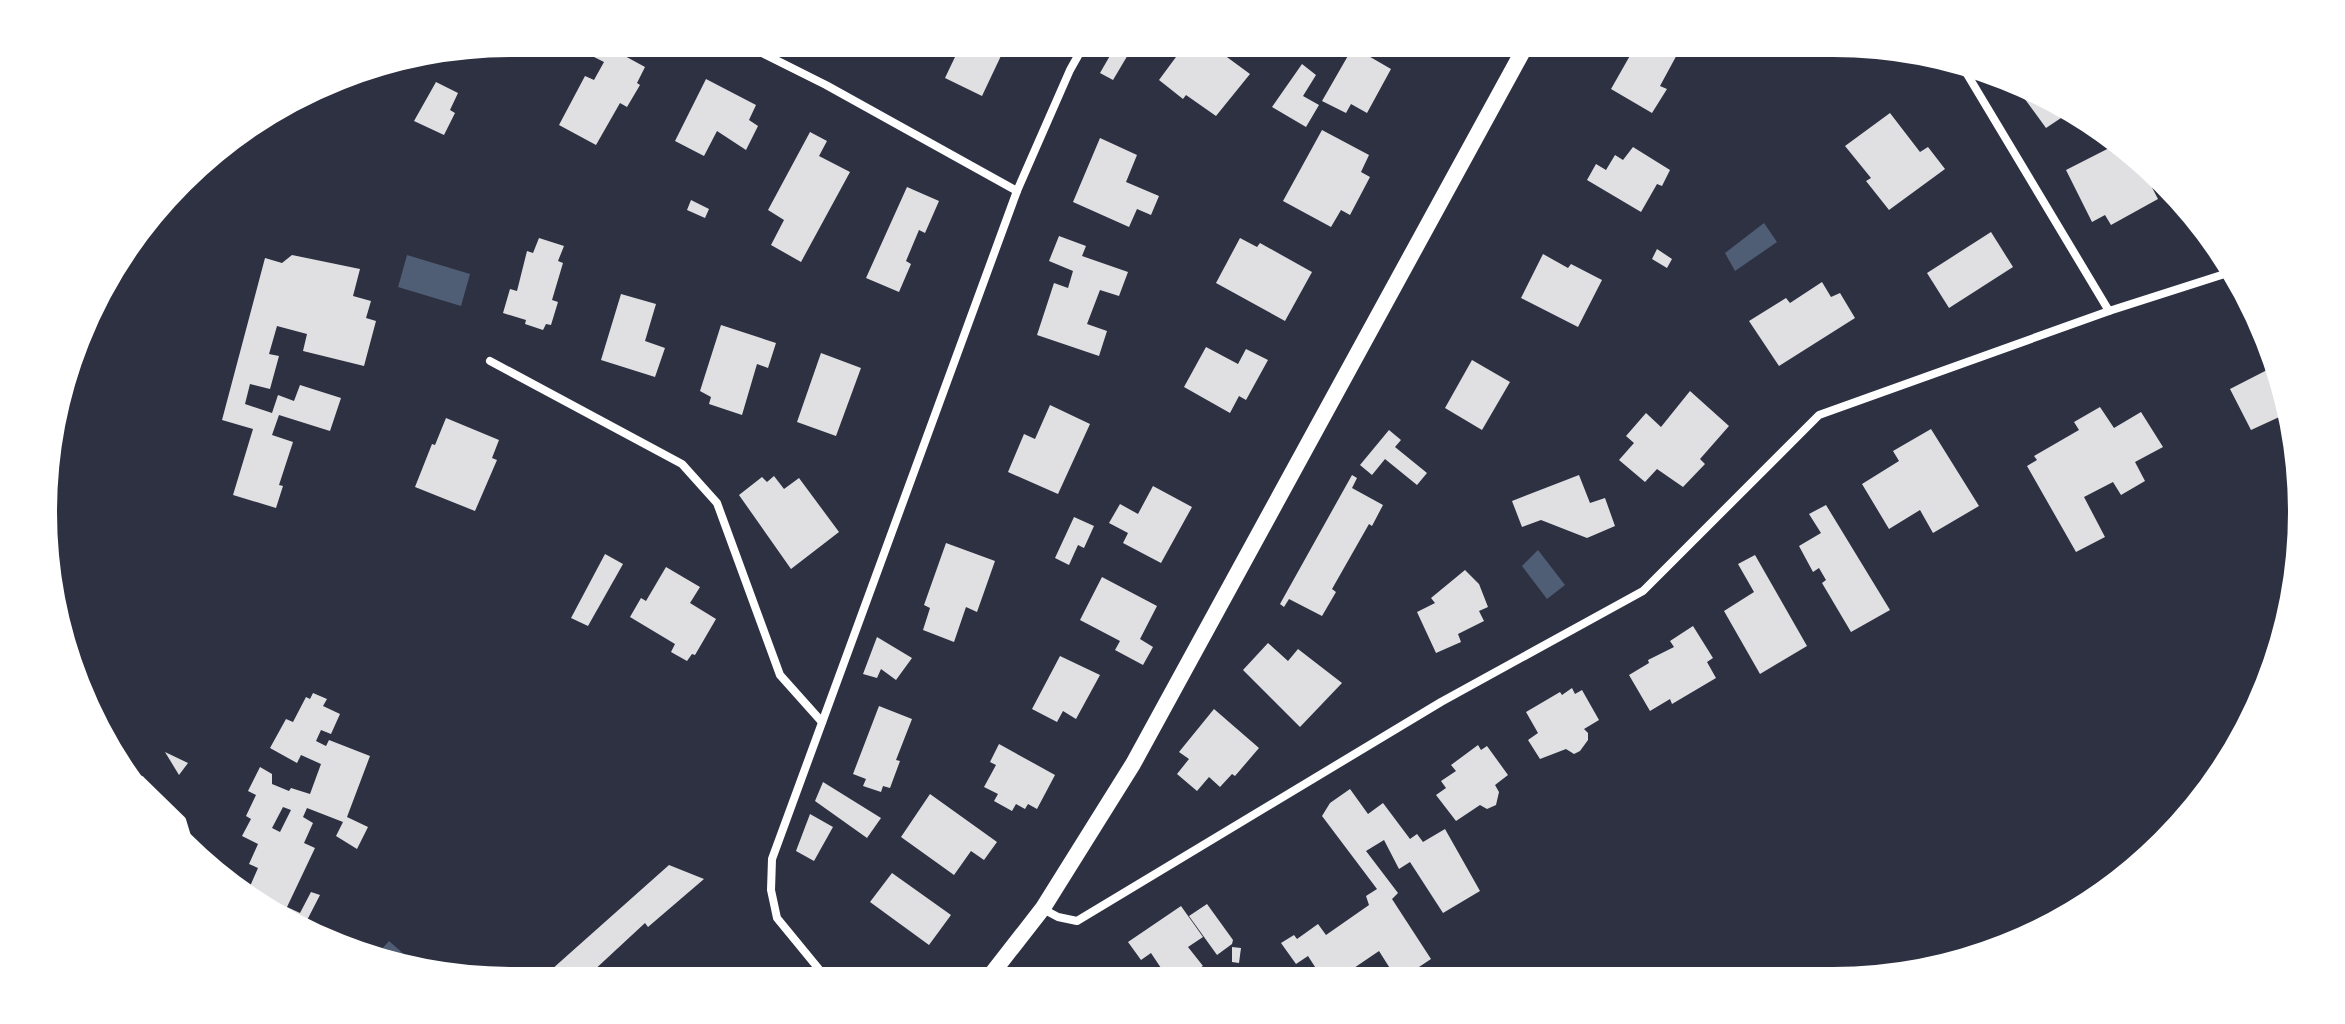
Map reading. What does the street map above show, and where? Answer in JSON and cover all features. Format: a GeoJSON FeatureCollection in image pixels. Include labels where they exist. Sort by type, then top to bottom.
{"type":"FeatureCollection","features":[{"type":"Feature","properties":{"kind":"main road"},"geometry":{"type":"LineString","coordinates":[[993,972],[1043,908],[1149,736],[1522,52]]}},
{"type":"Feature","properties":{"kind":"street"},"geometry":{"type":"LineString","coordinates":[[760,52],[1017,191]]}},
{"type":"Feature","properties":{"kind":"street"},"geometry":{"type":"LineString","coordinates":[[821,972],[777,918],[771,890],[772,859],[1017,191],[1080,52]]}},
{"type":"Feature","properties":{"kind":"street"},"geometry":{"type":"LineString","coordinates":[[1966,72],[2109,311]]}},
{"type":"Feature","properties":{"kind":"street"},"geometry":{"type":"LineString","coordinates":[[1043,908],[1058,917],[1077,921],[1441,702],[1643,591],[1819,415],[2109,311],[2226,274]]}},
{"type":"Feature","properties":{"kind":"street"},"geometry":{"type":"LineString","coordinates":[[490,361],[682,464],[717,503],[780,675],[822,722]]}},
{"type":"Feature","properties":{"kind":"street"},"geometry":{"type":"LineString","coordinates":[[137,778],[182,820],[187,837]]}},
{"type":"Feature","properties":{"kind":"water"},"geometry":{"type":"Polygon","coordinates":[[[1764,223],[1777,242],[1735,271],[1725,253],[1764,223]]]}},
{"type":"Feature","properties":{"kind":"water"},"geometry":{"type":"Polygon","coordinates":[[[407,255],[470,274],[461,306],[398,287],[407,255]]]}},
{"type":"Feature","properties":{"kind":"water"},"geometry":{"type":"Polygon","coordinates":[[[1538,550],[1565,585],[1547,599],[1522,566],[1538,550]]]}},
{"type":"Feature","properties":{"kind":"water"},"geometry":{"type":"Polygon","coordinates":[[[389,941],[411,960],[393,956],[379,952],[389,941]]]}},
{"type":"Feature","properties":{"kind":"building"},"geometry":{"type":"Polygon","coordinates":[[[618,52],[645,67],[637,83],[640,85],[627,107],[620,103],[596,145],[559,125],[585,76],[594,80],[604,62],[586,53],[618,52]]]}},
{"type":"Feature","properties":{"kind":"building"},"geometry":{"type":"Polygon","coordinates":[[[957,52],[1003,52],[982,96],[945,78],[957,52]]]}},
{"type":"Feature","properties":{"kind":"building"},"geometry":{"type":"Polygon","coordinates":[[[1112,52],[1130,52],[1113,80],[1100,73],[1112,52]]]}},
{"type":"Feature","properties":{"kind":"building"},"geometry":{"type":"Polygon","coordinates":[[[1180,52],[1220,52],[1250,74],[1216,116],[1186,95],[1183,99],[1159,80],[1180,52]]]}},
{"type":"Feature","properties":{"kind":"building"},"geometry":{"type":"Polygon","coordinates":[[[1350,52],[1362,52],[1391,69],[1367,113],[1351,104],[1346,113],[1322,101],[1350,52]]]}},
{"type":"Feature","properties":{"kind":"building"},"geometry":{"type":"Polygon","coordinates":[[[1632,52],[1678,52],[1660,86],[1667,89],[1652,113],[1611,89],[1632,52]]]}},
{"type":"Feature","properties":{"kind":"building"},"geometry":{"type":"Polygon","coordinates":[[[1302,64],[1316,75],[1303,96],[1319,105],[1306,127],[1272,107],[1302,64]]]}},
{"type":"Feature","properties":{"kind":"building"},"geometry":{"type":"Polygon","coordinates":[[[706,79],[756,105],[749,120],[758,126],[746,150],[717,131],[704,156],[675,141],[706,79]]]}},
{"type":"Feature","properties":{"kind":"building"},"geometry":{"type":"Polygon","coordinates":[[[436,82],[458,93],[450,110],[455,113],[444,135],[414,121],[436,82]]]}},
{"type":"Feature","properties":{"kind":"building"},"geometry":{"type":"Polygon","coordinates":[[[2019,92],[2065,115],[2046,128],[2019,92]]]}},
{"type":"Feature","properties":{"kind":"building"},"geometry":{"type":"Polygon","coordinates":[[[1890,113],[1920,152],[1928,147],[1945,169],[1889,210],[1866,181],[1871,178],[1845,146],[1890,113]]]}},
{"type":"Feature","properties":{"kind":"building"},"geometry":{"type":"Polygon","coordinates":[[[1322,130],[1369,155],[1361,172],[1370,177],[1350,215],[1341,210],[1331,227],[1283,201],[1322,130]]]}},
{"type":"Feature","properties":{"kind":"building"},"geometry":{"type":"Polygon","coordinates":[[[810,132],[827,141],[819,156],[850,172],[801,262],[771,245],[784,220],[768,210],[810,132]]]}},
{"type":"Feature","properties":{"kind":"building"},"geometry":{"type":"Polygon","coordinates":[[[1100,138],[1137,155],[1126,182],[1159,196],[1151,215],[1137,209],[1129,227],[1073,202],[1100,138]]]}},
{"type":"Feature","properties":{"kind":"building"},"geometry":{"type":"Polygon","coordinates":[[[2112,146],[2146,175],[2158,199],[2111,225],[2105,215],[2092,222],[2066,170],[2112,146]]]}},
{"type":"Feature","properties":{"kind":"building"},"geometry":{"type":"Polygon","coordinates":[[[1633,147],[1670,170],[1662,186],[1657,184],[1641,212],[1587,180],[1596,164],[1606,170],[1615,155],[1623,160],[1633,147]]]}},
{"type":"Feature","properties":{"kind":"building"},"geometry":{"type":"Polygon","coordinates":[[[907,187],[939,201],[925,233],[919,230],[906,261],[911,264],[899,292],[866,278],[907,187]]]}},
{"type":"Feature","properties":{"kind":"building"},"geometry":{"type":"Polygon","coordinates":[[[691,200],[709,209],[705,218],[687,210],[691,200]]]}},
{"type":"Feature","properties":{"kind":"building"},"geometry":{"type":"Polygon","coordinates":[[[1991,232],[2013,267],[1949,308],[1927,273],[1991,232]]]}},
{"type":"Feature","properties":{"kind":"building"},"geometry":{"type":"Polygon","coordinates":[[[1059,236],[1086,246],[1082,256],[1128,272],[1119,296],[1100,290],[1087,324],[1107,331],[1099,356],[1037,335],[1054,283],[1068,288],[1073,271],[1049,261],[1059,236]]]}},
{"type":"Feature","properties":{"kind":"building"},"geometry":{"type":"Polygon","coordinates":[[[539,238],[564,246],[558,261],[563,263],[552,300],[558,302],[551,325],[546,324],[543,330],[525,324],[526,320],[503,313],[510,289],[517,291],[527,251],[533,253],[539,238]]]}},
{"type":"Feature","properties":{"kind":"building"},"geometry":{"type":"Polygon","coordinates":[[[1240,238],[1257,247],[1260,243],[1312,272],[1285,321],[1216,283],[1240,238]]]}},
{"type":"Feature","properties":{"kind":"building"},"geometry":{"type":"Polygon","coordinates":[[[1657,249],[1672,259],[1667,268],[1652,259],[1657,249]]]}},
{"type":"Feature","properties":{"kind":"building"},"geometry":{"type":"Polygon","coordinates":[[[1543,254],[1568,268],[1571,264],[1602,280],[1578,327],[1521,298],[1543,254]]]}},
{"type":"Feature","properties":{"kind":"building"},"geometry":{"type":"Polygon","coordinates":[[[292,255],[360,269],[353,296],[371,301],[366,318],[376,321],[364,366],[303,351],[307,334],[277,326],[269,354],[279,356],[270,389],[250,384],[245,404],[272,413],[278,395],[294,401],[300,385],[341,398],[330,431],[279,415],[272,435],[293,442],[279,485],[283,486],[276,508],[233,495],[253,429],[222,420],[265,258],[282,263],[292,255]]]}},
{"type":"Feature","properties":{"kind":"building"},"geometry":{"type":"Polygon","coordinates":[[[1822,282],[1831,297],[1840,293],[1855,318],[1779,366],[1749,321],[1786,298],[1790,303],[1822,282]]]}},
{"type":"Feature","properties":{"kind":"building"},"geometry":{"type":"Polygon","coordinates":[[[621,294],[656,304],[645,341],[665,348],[655,377],[601,360],[621,294]]]}},
{"type":"Feature","properties":{"kind":"building"},"geometry":{"type":"Polygon","coordinates":[[[721,325],[776,343],[768,368],[757,364],[742,415],[709,404],[711,397],[700,391],[721,325]]]}},
{"type":"Feature","properties":{"kind":"building"},"geometry":{"type":"Polygon","coordinates":[[[2259,338],[2269,364],[2282,416],[2251,430],[2230,389],[2269,369],[2255,339],[2259,338]]]}},
{"type":"Feature","properties":{"kind":"building"},"geometry":{"type":"Polygon","coordinates":[[[1206,347],[1238,364],[1246,349],[1268,360],[1246,400],[1239,396],[1230,413],[1184,387],[1206,347]]]}},
{"type":"Feature","properties":{"kind":"building"},"geometry":{"type":"Polygon","coordinates":[[[821,353],[861,368],[836,436],[797,422],[821,353]]]}},
{"type":"Feature","properties":{"kind":"building"},"geometry":{"type":"Polygon","coordinates":[[[1472,360],[1510,382],[1482,430],[1445,408],[1472,360]]]}},
{"type":"Feature","properties":{"kind":"building"},"geometry":{"type":"Polygon","coordinates":[[[1690,391],[1729,426],[1700,459],[1705,464],[1683,487],[1657,469],[1645,482],[1619,460],[1634,443],[1626,436],[1646,413],[1661,427],[1690,391]]]}},
{"type":"Feature","properties":{"kind":"building"},"geometry":{"type":"Polygon","coordinates":[[[1050,405],[1090,424],[1058,494],[1008,472],[1024,434],[1035,439],[1050,405]]]}},
{"type":"Feature","properties":{"kind":"building"},"geometry":{"type":"Polygon","coordinates":[[[2100,407],[2114,428],[2141,412],[2163,447],[2135,462],[2145,481],[2121,495],[2113,482],[2084,497],[2105,537],[2076,552],[2027,466],[2037,460],[2034,456],[2079,430],[2074,422],[2100,407]]]}},
{"type":"Feature","properties":{"kind":"building"},"geometry":{"type":"Polygon","coordinates":[[[446,418],[499,440],[492,458],[497,460],[475,511],[415,487],[446,418]]]}},
{"type":"Feature","properties":{"kind":"building"},"geometry":{"type":"Polygon","coordinates":[[[1931,429],[1979,506],[1933,533],[1920,510],[1889,529],[1862,484],[1899,461],[1893,451],[1931,429]]]}},
{"type":"Feature","properties":{"kind":"building"},"geometry":{"type":"Polygon","coordinates":[[[1389,430],[1401,440],[1395,447],[1427,473],[1417,485],[1385,459],[1372,475],[1360,465],[1389,430]]]}},
{"type":"Feature","properties":{"kind":"building"},"geometry":{"type":"Polygon","coordinates":[[[1352,475],[1357,478],[1352,488],[1383,505],[1332,589],[1336,592],[1322,616],[1289,599],[1284,607],[1280,604],[1352,475]]]}},
{"type":"Feature","properties":{"kind":"building"},"geometry":{"type":"Polygon","coordinates":[[[1579,475],[1590,503],[1605,498],[1615,526],[1587,538],[1541,520],[1522,527],[1512,501],[1579,475]]]}},
{"type":"Feature","properties":{"kind":"building"},"geometry":{"type":"Polygon","coordinates":[[[774,476],[784,489],[799,478],[839,532],[791,569],[739,495],[762,477],[767,482],[774,476]]]}},
{"type":"Feature","properties":{"kind":"building"},"geometry":{"type":"Polygon","coordinates":[[[1153,486],[1192,507],[1161,563],[1123,543],[1128,533],[1109,523],[1120,504],[1138,514],[1153,486]]]}},
{"type":"Feature","properties":{"kind":"building"},"geometry":{"type":"Polygon","coordinates":[[[1826,505],[1890,610],[1851,632],[1822,583],[1826,580],[1819,568],[1813,572],[1799,546],[1821,533],[1809,514],[1826,505]]]}},
{"type":"Feature","properties":{"kind":"building"},"geometry":{"type":"Polygon","coordinates":[[[1074,517],[1094,526],[1084,548],[1078,545],[1069,565],[1055,558],[1074,517]]]}},
{"type":"Feature","properties":{"kind":"building"},"geometry":{"type":"Polygon","coordinates":[[[946,543],[995,561],[977,612],[966,607],[954,642],[923,630],[930,608],[924,605],[946,543]]]}},
{"type":"Feature","properties":{"kind":"building"},"geometry":{"type":"Polygon","coordinates":[[[605,554],[623,564],[588,626],[571,618],[605,554]]]}},
{"type":"Feature","properties":{"kind":"building"},"geometry":{"type":"Polygon","coordinates":[[[1755,555],[1807,646],[1760,674],[1724,611],[1754,592],[1738,564],[1755,555]]]}},
{"type":"Feature","properties":{"kind":"building"},"geometry":{"type":"Polygon","coordinates":[[[666,567],[700,587],[690,603],[716,619],[695,655],[692,654],[687,661],[671,652],[675,644],[630,617],[641,598],[646,601],[666,567]]]}},
{"type":"Feature","properties":{"kind":"building"},"geometry":{"type":"Polygon","coordinates":[[[1465,570],[1479,584],[1488,607],[1479,611],[1484,621],[1458,634],[1461,642],[1436,653],[1417,612],[1435,603],[1431,598],[1465,570]]]}},
{"type":"Feature","properties":{"kind":"building"},"geometry":{"type":"Polygon","coordinates":[[[1102,577],[1157,606],[1140,639],[1153,647],[1143,665],[1115,650],[1120,641],[1080,620],[1102,577]]]}},
{"type":"Feature","properties":{"kind":"building"},"geometry":{"type":"Polygon","coordinates":[[[1693,626],[1713,658],[1707,662],[1716,678],[1672,704],[1670,699],[1650,711],[1629,675],[1649,663],[1648,660],[1674,647],[1670,641],[1693,626]]]}},
{"type":"Feature","properties":{"kind":"building"},"geometry":{"type":"Polygon","coordinates":[[[877,637],[912,658],[896,680],[881,669],[877,678],[863,674],[877,637]]]}},
{"type":"Feature","properties":{"kind":"building"},"geometry":{"type":"Polygon","coordinates":[[[1268,643],[1288,661],[1298,649],[1342,683],[1300,727],[1243,670],[1268,643]]]}},
{"type":"Feature","properties":{"kind":"building"},"geometry":{"type":"Polygon","coordinates":[[[1060,656],[1100,675],[1076,719],[1063,711],[1057,722],[1032,709],[1060,656]]]}},
{"type":"Feature","properties":{"kind":"building"},"geometry":{"type":"Polygon","coordinates":[[[1572,688],[1575,694],[1582,690],[1599,720],[1584,729],[1588,740],[1580,751],[1574,754],[1566,749],[1540,759],[1528,740],[1538,733],[1526,712],[1572,688]]]}},
{"type":"Feature","properties":{"kind":"building"},"geometry":{"type":"Polygon","coordinates":[[[313,693],[327,699],[323,706],[340,714],[331,734],[321,730],[316,741],[326,746],[329,740],[370,756],[347,817],[368,827],[357,849],[336,836],[343,822],[307,808],[303,817],[313,823],[304,843],[315,848],[287,907],[300,913],[311,892],[320,895],[306,923],[249,889],[258,868],[249,864],[258,844],[242,836],[251,819],[246,816],[256,795],[248,791],[260,767],[272,774],[272,784],[289,791],[291,788],[310,794],[321,764],[301,755],[297,763],[270,748],[286,719],[293,722],[306,697],[310,699],[313,693]],[[283,807],[272,828],[280,832],[291,810],[283,807]]]}},
{"type":"Feature","properties":{"kind":"building"},"geometry":{"type":"Polygon","coordinates":[[[879,706],[912,719],[896,760],[900,761],[890,788],[883,786],[881,792],[863,786],[866,779],[853,774],[879,706]]]}},
{"type":"Feature","properties":{"kind":"building"},"geometry":{"type":"Polygon","coordinates":[[[1214,709],[1259,748],[1235,776],[1232,774],[1220,787],[1209,777],[1197,791],[1177,774],[1189,759],[1179,752],[1214,709]]]}},
{"type":"Feature","properties":{"kind":"building"},"geometry":{"type":"Polygon","coordinates":[[[999,744],[1055,775],[1037,809],[1028,804],[1025,809],[1016,804],[1012,811],[994,801],[998,794],[984,787],[996,765],[990,762],[999,744]]]}},
{"type":"Feature","properties":{"kind":"building"},"geometry":{"type":"Polygon","coordinates":[[[1478,745],[1481,750],[1487,746],[1508,775],[1495,785],[1499,792],[1496,805],[1487,809],[1480,805],[1456,821],[1436,795],[1446,788],[1441,781],[1456,771],[1451,765],[1478,745]]]}},
{"type":"Feature","properties":{"kind":"building"},"geometry":{"type":"Polygon","coordinates":[[[165,752],[188,763],[179,775],[165,752]]]}},
{"type":"Feature","properties":{"kind":"building"},"geometry":{"type":"Polygon","coordinates":[[[823,782],[881,818],[867,838],[815,801],[823,782]]]}},
{"type":"Feature","properties":{"kind":"building"},"geometry":{"type":"Polygon","coordinates":[[[1350,789],[1368,814],[1383,803],[1410,839],[1417,834],[1423,842],[1445,829],[1480,891],[1443,913],[1410,862],[1399,869],[1384,840],[1366,851],[1398,893],[1392,899],[1431,959],[1412,972],[1392,972],[1379,951],[1351,970],[1352,972],[1318,972],[1308,956],[1296,964],[1281,943],[1294,935],[1297,939],[1318,924],[1326,935],[1369,905],[1366,896],[1377,889],[1322,816],[1330,803],[1350,789]]]}},
{"type":"Feature","properties":{"kind":"building"},"geometry":{"type":"Polygon","coordinates":[[[930,794],[997,842],[984,860],[971,851],[954,875],[901,837],[930,794]]]}},
{"type":"Feature","properties":{"kind":"building"},"geometry":{"type":"Polygon","coordinates":[[[810,814],[833,827],[814,861],[796,851],[810,814]]]}},
{"type":"Feature","properties":{"kind":"building"},"geometry":{"type":"Polygon","coordinates":[[[669,865],[704,879],[648,927],[645,923],[592,972],[549,972],[669,865]]]}},
{"type":"Feature","properties":{"kind":"building"},"geometry":{"type":"Polygon","coordinates":[[[892,873],[951,915],[929,945],[870,902],[892,873]]]}},
{"type":"Feature","properties":{"kind":"building"},"geometry":{"type":"Polygon","coordinates":[[[1207,904],[1233,940],[1217,955],[1189,916],[1207,904]]]}},
{"type":"Feature","properties":{"kind":"building"},"geometry":{"type":"Polygon","coordinates":[[[1181,906],[1203,937],[1188,947],[1203,966],[1193,972],[1171,972],[1167,968],[1163,971],[1151,953],[1141,960],[1128,942],[1181,906]]]}},
{"type":"Feature","properties":{"kind":"building"},"geometry":{"type":"Polygon","coordinates":[[[1232,947],[1241,948],[1239,963],[1232,962],[1232,947]]]}}]}
